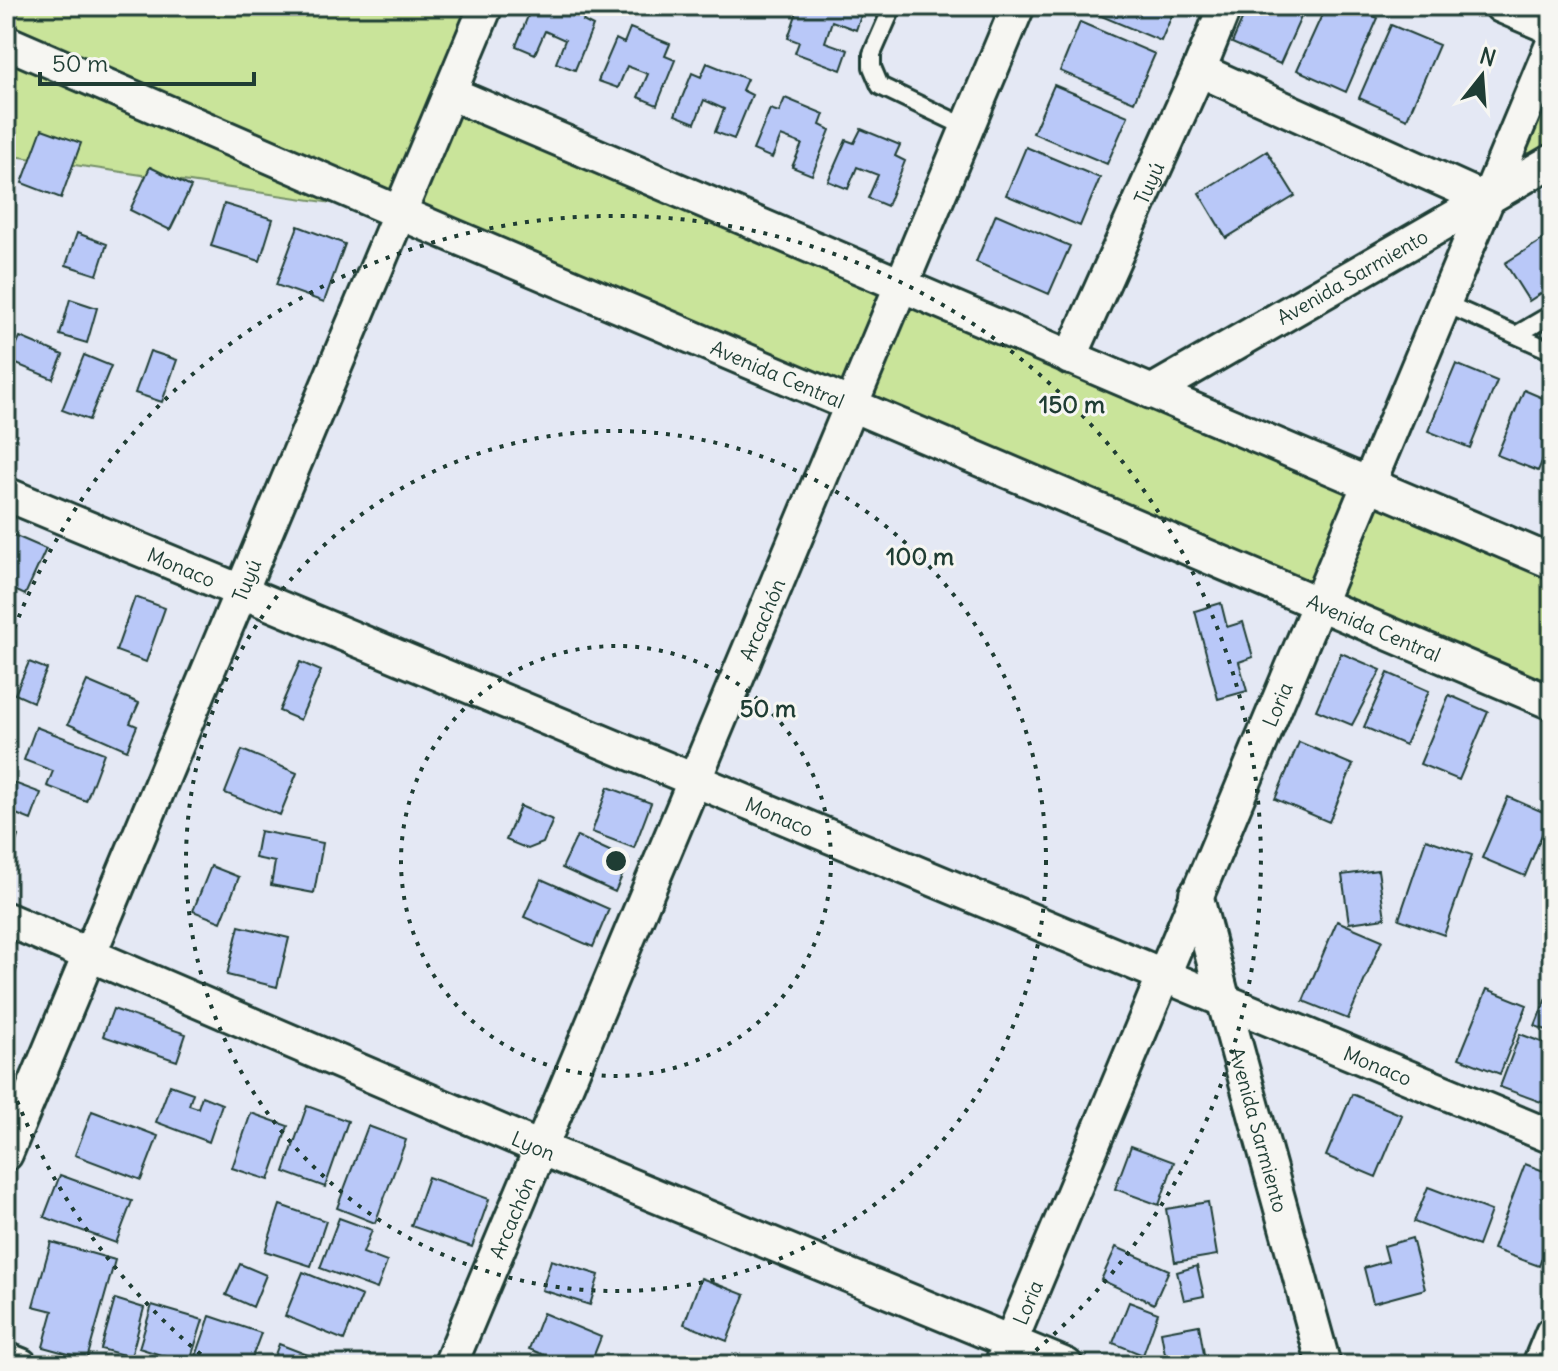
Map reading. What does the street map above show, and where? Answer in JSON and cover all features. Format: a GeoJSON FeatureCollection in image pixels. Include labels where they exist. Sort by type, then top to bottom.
{"type":"FeatureCollection","features":[{"type":"Feature","properties":{"kind":"street","name":"Tuyú"},"geometry":{"type":"LineString","coordinates":[[6,1154],[486,6]]}},
{"type":"Feature","properties":{"kind":"street","name":"Arcachón"},"geometry":{"type":"LineString","coordinates":[[450,1365],[1018,6]]}},
{"type":"Feature","properties":{"kind":"street","name":"Tuyú"},"geometry":{"type":"LineString","coordinates":[[1070,358],[1225,6]]}},
{"type":"Feature","properties":{"kind":"street"},"geometry":{"type":"LineString","coordinates":[[1501,6],[1552,28]]}},
{"type":"Feature","properties":{"kind":"street","name":"Avenida Central"},"geometry":{"type":"LineString","coordinates":[[6,42],[1552,703]]}},
{"type":"Feature","properties":{"kind":"street","name":"Loria"},"geometry":{"type":"LineString","coordinates":[[1006,1354],[1552,45]]}},
{"type":"Feature","properties":{"kind":"street"},"geometry":{"type":"LineString","coordinates":[[1199,70],[1487,200]]}},
{"type":"Feature","properties":{"kind":"street"},"geometry":{"type":"LineString","coordinates":[[450,93],[1552,562]]}},
{"type":"Feature","properties":{"kind":"street","name":"Avenida Sarmiento"},"geometry":{"type":"LineString","coordinates":[[1151,392],[1552,161]]}},
{"type":"Feature","properties":{"kind":"street","name":"Monaco"},"geometry":{"type":"LineString","coordinates":[[6,494],[694,779],[1161,977],[1552,1137]]}},
{"type":"Feature","properties":{"kind":"street","name":"Avenida Sarmiento"},"geometry":{"type":"LineString","coordinates":[[1196,894],[1324,1365]]}},
{"type":"Feature","properties":{"kind":"street","name":"Lyon"},"geometry":{"type":"LineString","coordinates":[[6,919],[540,1148],[1006,1354],[1066,1365]]}},
{"type":"Feature","properties":{"kind":"street"},"geometry":{"type":"LineString","coordinates":[[1539,1365],[1552,1333]]}},
{"type":"Feature","properties":{"kind":"street"},"geometry":{"type":"LineString","coordinates":[[6,1359],[21,1365]]}},
{"type":"Feature","properties":{"kind":"lane"},"geometry":{"type":"LineString","coordinates":[[893,6],[872,54],[872,67],[880,86],[966,127]]}},
{"type":"Feature","properties":{"kind":"lane"},"geometry":{"type":"LineString","coordinates":[[1444,303],[1552,351]]}},
{"type":"Feature","properties":{"kind":"lane"},"geometry":{"type":"LineString","coordinates":[[1516,335],[1552,314]]}},
{"type":"Feature","properties":{"kind":"green space"},"geometry":{"type":"Polygon","coordinates":[[[6,6],[486,6],[450,93],[1552,563],[1552,703],[400,213],[6,155],[6,6]]]}},
{"type":"Feature","properties":{"kind":"green space"},"geometry":{"type":"Polygon","coordinates":[[[1552,45],[1552,161],[1487,200],[1552,45]]]}},
{"type":"Feature","properties":{"kind":"building"},"geometry":{"type":"Polygon","coordinates":[[[532,6],[578,6],[587,10],[583,21],[593,26],[575,70],[556,63],[565,40],[545,31],[535,54],[516,46],[532,6]]]}},
{"type":"Feature","properties":{"kind":"building"},"geometry":{"type":"Polygon","coordinates":[[[799,6],[851,6],[863,10],[856,30],[832,21],[825,42],[848,50],[841,70],[795,53],[799,42],[788,38],[799,6]]]}},
{"type":"Feature","properties":{"kind":"building"},"geometry":{"type":"Polygon","coordinates":[[[1089,6],[1176,6],[1161,41],[1087,10],[1089,6]]]}},
{"type":"Feature","properties":{"kind":"building"},"geometry":{"type":"Polygon","coordinates":[[[1248,6],[1306,6],[1280,64],[1232,43],[1248,6]]]}},
{"type":"Feature","properties":{"kind":"building"},"geometry":{"type":"Polygon","coordinates":[[[1326,6],[1350,6],[1378,18],[1346,92],[1297,70],[1326,6]]]}},
{"type":"Feature","properties":{"kind":"building"},"geometry":{"type":"Polygon","coordinates":[[[1080,22],[1155,54],[1134,102],[1060,71],[1080,22]]]}},
{"type":"Feature","properties":{"kind":"building"},"geometry":{"type":"Polygon","coordinates":[[[1391,25],[1439,45],[1407,119],[1359,98],[1391,25]]]}},
{"type":"Feature","properties":{"kind":"building"},"geometry":{"type":"Polygon","coordinates":[[[630,28],[670,44],[665,56],[675,60],[657,105],[638,97],[648,74],[627,66],[618,88],[598,81],[616,39],[624,43],[630,28]]]}},
{"type":"Feature","properties":{"kind":"building"},"geometry":{"type":"Polygon","coordinates":[[[707,63],[747,79],[742,90],[752,95],[734,139],[715,132],[724,109],[704,100],[695,123],[675,115],[692,73],[701,77],[707,63]]]}},
{"type":"Feature","properties":{"kind":"building"},"geometry":{"type":"Polygon","coordinates":[[[1054,85],[1128,116],[1107,164],[1033,133],[1054,85]]]}},
{"type":"Feature","properties":{"kind":"building"},"geometry":{"type":"Polygon","coordinates":[[[785,98],[824,114],[820,125],[830,130],[812,175],[792,167],[802,144],[781,136],[772,158],[753,150],[770,109],[779,112],[785,98]]]}},
{"type":"Feature","properties":{"kind":"building"},"geometry":{"type":"Polygon","coordinates":[[[42,129],[81,143],[61,198],[22,183],[42,129]]]}},
{"type":"Feature","properties":{"kind":"building"},"geometry":{"type":"Polygon","coordinates":[[[861,129],[900,145],[895,156],[905,161],[887,206],[868,198],[878,175],[857,167],[848,189],[828,181],[846,140],[854,143],[861,129]]]}},
{"type":"Feature","properties":{"kind":"building"},"geometry":{"type":"Polygon","coordinates":[[[1026,147],[1100,178],[1080,226],[1006,195],[1026,147]]]}},
{"type":"Feature","properties":{"kind":"building"},"geometry":{"type":"Polygon","coordinates":[[[1267,151],[1295,196],[1226,238],[1199,193],[1267,151]]]}},
{"type":"Feature","properties":{"kind":"building"},"geometry":{"type":"Polygon","coordinates":[[[150,167],[191,187],[170,230],[130,210],[150,167]]]}},
{"type":"Feature","properties":{"kind":"building"},"geometry":{"type":"Polygon","coordinates":[[[224,204],[273,219],[260,261],[211,246],[224,204]]]}},
{"type":"Feature","properties":{"kind":"building"},"geometry":{"type":"Polygon","coordinates":[[[996,214],[1070,246],[1049,294],[976,262],[996,214]]]}},
{"type":"Feature","properties":{"kind":"building"},"geometry":{"type":"Polygon","coordinates":[[[298,226],[345,244],[324,302],[276,285],[298,226]]]}},
{"type":"Feature","properties":{"kind":"building"},"geometry":{"type":"Polygon","coordinates":[[[77,233],[107,244],[97,275],[66,265],[77,233]]]}},
{"type":"Feature","properties":{"kind":"building"},"geometry":{"type":"Polygon","coordinates":[[[1552,234],[1552,286],[1529,301],[1505,263],[1552,234]]]}},
{"type":"Feature","properties":{"kind":"building"},"geometry":{"type":"Polygon","coordinates":[[[70,299],[97,308],[87,343],[60,335],[70,299]]]}},
{"type":"Feature","properties":{"kind":"building"},"geometry":{"type":"Polygon","coordinates":[[[20,337],[63,355],[53,379],[9,361],[20,337]]]}},
{"type":"Feature","properties":{"kind":"building"},"geometry":{"type":"Polygon","coordinates":[[[150,351],[177,360],[162,402],[135,393],[150,351]]]}},
{"type":"Feature","properties":{"kind":"building"},"geometry":{"type":"Polygon","coordinates":[[[84,355],[111,366],[89,420],[62,410],[84,355]]]}},
{"type":"Feature","properties":{"kind":"building"},"geometry":{"type":"Polygon","coordinates":[[[1456,364],[1497,381],[1470,448],[1428,431],[1456,364]]]}},
{"type":"Feature","properties":{"kind":"building"},"geometry":{"type":"Polygon","coordinates":[[[1524,390],[1552,402],[1552,438],[1538,471],[1497,455],[1524,390]]]}},
{"type":"Feature","properties":{"kind":"building"},"geometry":{"type":"Polygon","coordinates":[[[9,533],[46,549],[25,595],[6,586],[6,539],[9,533]]]}},
{"type":"Feature","properties":{"kind":"building"},"geometry":{"type":"Polygon","coordinates":[[[135,597],[165,608],[146,662],[116,651],[135,597]]]}},
{"type":"Feature","properties":{"kind":"building"},"geometry":{"type":"Polygon","coordinates":[[[1221,603],[1227,627],[1243,622],[1253,657],[1239,662],[1247,691],[1218,699],[1195,611],[1221,603]]]}},
{"type":"Feature","properties":{"kind":"building"},"geometry":{"type":"Polygon","coordinates":[[[6,640],[15,643],[6,668],[6,640]]]}},
{"type":"Feature","properties":{"kind":"building"},"geometry":{"type":"Polygon","coordinates":[[[1341,653],[1381,670],[1352,725],[1316,710],[1341,653]]]}},
{"type":"Feature","properties":{"kind":"building"},"geometry":{"type":"Polygon","coordinates":[[[29,662],[47,669],[33,702],[15,694],[29,662]]]}},
{"type":"Feature","properties":{"kind":"building"},"geometry":{"type":"Polygon","coordinates":[[[300,662],[321,671],[300,720],[279,711],[300,662]]]}},
{"type":"Feature","properties":{"kind":"building"},"geometry":{"type":"Polygon","coordinates":[[[1388,673],[1429,691],[1405,745],[1364,727],[1388,673]]]}},
{"type":"Feature","properties":{"kind":"building"},"geometry":{"type":"Polygon","coordinates":[[[87,681],[139,703],[130,723],[137,726],[127,750],[68,724],[87,681]]]}},
{"type":"Feature","properties":{"kind":"building"},"geometry":{"type":"Polygon","coordinates":[[[1449,695],[1488,712],[1459,780],[1420,764],[1449,695]]]}},
{"type":"Feature","properties":{"kind":"building"},"geometry":{"type":"Polygon","coordinates":[[[36,727],[104,753],[86,801],[47,786],[53,771],[24,760],[36,727]]]}},
{"type":"Feature","properties":{"kind":"building"},"geometry":{"type":"Polygon","coordinates":[[[1299,742],[1353,765],[1329,822],[1275,799],[1299,742]]]}},
{"type":"Feature","properties":{"kind":"building"},"geometry":{"type":"Polygon","coordinates":[[[242,750],[297,773],[280,815],[225,793],[242,750]]]}},
{"type":"Feature","properties":{"kind":"building"},"geometry":{"type":"Polygon","coordinates":[[[6,780],[41,793],[31,820],[6,810],[6,780]]]}},
{"type":"Feature","properties":{"kind":"building"},"geometry":{"type":"Polygon","coordinates":[[[608,787],[651,803],[634,848],[592,832],[608,787]]]}},
{"type":"Feature","properties":{"kind":"building"},"geometry":{"type":"Polygon","coordinates":[[[1508,797],[1550,815],[1525,876],[1482,858],[1508,797]]]}},
{"type":"Feature","properties":{"kind":"building"},"geometry":{"type":"Polygon","coordinates":[[[520,806],[553,820],[543,843],[528,849],[506,840],[520,806]]]}},
{"type":"Feature","properties":{"kind":"building"},"geometry":{"type":"Polygon","coordinates":[[[260,831],[323,843],[314,893],[271,885],[275,862],[255,858],[260,831]]]}},
{"type":"Feature","properties":{"kind":"building"},"geometry":{"type":"Polygon","coordinates":[[[6,832],[18,836],[6,872],[6,832]]]}},
{"type":"Feature","properties":{"kind":"building"},"geometry":{"type":"Polygon","coordinates":[[[577,836],[629,860],[615,892],[562,868],[577,836]]]}},
{"type":"Feature","properties":{"kind":"building"},"geometry":{"type":"Polygon","coordinates":[[[1426,839],[1472,855],[1444,935],[1399,919],[1426,839]]]}},
{"type":"Feature","properties":{"kind":"building"},"geometry":{"type":"Polygon","coordinates":[[[211,866],[239,877],[221,922],[193,911],[211,866]]]}},
{"type":"Feature","properties":{"kind":"building"},"geometry":{"type":"Polygon","coordinates":[[[1378,870],[1385,918],[1349,923],[1342,875],[1378,870]]]}},
{"type":"Feature","properties":{"kind":"building"},"geometry":{"type":"Polygon","coordinates":[[[541,879],[609,909],[593,947],[524,917],[541,879]]]}},
{"type":"Feature","properties":{"kind":"building"},"geometry":{"type":"Polygon","coordinates":[[[1337,921],[1382,940],[1348,1019],[1303,1001],[1337,921]]]}},
{"type":"Feature","properties":{"kind":"building"},"geometry":{"type":"Polygon","coordinates":[[[239,926],[289,938],[277,987],[227,975],[239,926]]]}},
{"type":"Feature","properties":{"kind":"building"},"geometry":{"type":"Polygon","coordinates":[[[6,964],[17,968],[6,999],[6,964]]]}},
{"type":"Feature","properties":{"kind":"building"},"geometry":{"type":"Polygon","coordinates":[[[1552,983],[1552,1032],[1535,1026],[1552,983]]]}},
{"type":"Feature","properties":{"kind":"building"},"geometry":{"type":"Polygon","coordinates":[[[1487,989],[1527,1005],[1500,1074],[1459,1058],[1487,989]]]}},
{"type":"Feature","properties":{"kind":"building"},"geometry":{"type":"Polygon","coordinates":[[[113,1009],[186,1034],[177,1061],[103,1036],[113,1009]]]}},
{"type":"Feature","properties":{"kind":"building"},"geometry":{"type":"Polygon","coordinates":[[[1520,1034],[1552,1046],[1552,1106],[1500,1087],[1520,1034]]]}},
{"type":"Feature","properties":{"kind":"building"},"geometry":{"type":"Polygon","coordinates":[[[170,1085],[193,1093],[189,1105],[198,1108],[202,1096],[222,1104],[209,1142],[156,1122],[170,1085]]]}},
{"type":"Feature","properties":{"kind":"building"},"geometry":{"type":"Polygon","coordinates":[[[1352,1094],[1402,1115],[1376,1177],[1326,1156],[1352,1094]]]}},
{"type":"Feature","properties":{"kind":"building"},"geometry":{"type":"Polygon","coordinates":[[[307,1106],[348,1121],[325,1187],[284,1172],[307,1106]]]}},
{"type":"Feature","properties":{"kind":"building"},"geometry":{"type":"Polygon","coordinates":[[[92,1111],[158,1136],[141,1180],[75,1155],[92,1111]]]}},
{"type":"Feature","properties":{"kind":"building"},"geometry":{"type":"Polygon","coordinates":[[[251,1113],[288,1126],[269,1180],[232,1168],[251,1113]]]}},
{"type":"Feature","properties":{"kind":"building"},"geometry":{"type":"Polygon","coordinates":[[[368,1126],[406,1140],[375,1223],[337,1208],[368,1126]]]}},
{"type":"Feature","properties":{"kind":"building"},"geometry":{"type":"Polygon","coordinates":[[[1131,1146],[1174,1162],[1159,1205],[1115,1189],[1131,1146]]]}},
{"type":"Feature","properties":{"kind":"building"},"geometry":{"type":"Polygon","coordinates":[[[1525,1164],[1552,1174],[1552,1231],[1539,1266],[1493,1249],[1525,1164]]]}},
{"type":"Feature","properties":{"kind":"building"},"geometry":{"type":"Polygon","coordinates":[[[60,1175],[132,1201],[116,1243],[44,1217],[60,1175]]]}},
{"type":"Feature","properties":{"kind":"building"},"geometry":{"type":"Polygon","coordinates":[[[428,1177],[489,1199],[472,1247],[411,1226],[428,1177]]]}},
{"type":"Feature","properties":{"kind":"building"},"geometry":{"type":"Polygon","coordinates":[[[1428,1187],[1491,1211],[1478,1246],[1414,1222],[1428,1187]]]}},
{"type":"Feature","properties":{"kind":"building"},"geometry":{"type":"Polygon","coordinates":[[[1208,1202],[1217,1255],[1175,1262],[1166,1209],[1208,1202]]]}},
{"type":"Feature","properties":{"kind":"building"},"geometry":{"type":"Polygon","coordinates":[[[280,1205],[326,1221],[311,1266],[265,1251],[280,1205]]]}},
{"type":"Feature","properties":{"kind":"building"},"geometry":{"type":"Polygon","coordinates":[[[339,1218],[372,1230],[363,1253],[387,1262],[377,1289],[320,1268],[339,1218]]]}},
{"type":"Feature","properties":{"kind":"building"},"geometry":{"type":"Polygon","coordinates":[[[1412,1238],[1425,1289],[1373,1303],[1364,1268],[1388,1261],[1384,1246],[1412,1238]]]}},
{"type":"Feature","properties":{"kind":"building"},"geometry":{"type":"Polygon","coordinates":[[[51,1242],[115,1260],[87,1359],[43,1347],[53,1311],[33,1306],[51,1242]]]}},
{"type":"Feature","properties":{"kind":"building"},"geometry":{"type":"Polygon","coordinates":[[[1116,1247],[1169,1270],[1154,1304],[1101,1280],[1116,1247]]]}},
{"type":"Feature","properties":{"kind":"building"},"geometry":{"type":"Polygon","coordinates":[[[551,1260],[599,1275],[590,1305],[542,1290],[551,1260]]]}},
{"type":"Feature","properties":{"kind":"building"},"geometry":{"type":"Polygon","coordinates":[[[240,1264],[266,1275],[253,1307],[226,1295],[240,1264]]]}},
{"type":"Feature","properties":{"kind":"building"},"geometry":{"type":"Polygon","coordinates":[[[1197,1266],[1204,1296],[1184,1300],[1177,1272],[1197,1266]]]}},
{"type":"Feature","properties":{"kind":"building"},"geometry":{"type":"Polygon","coordinates":[[[303,1272],[362,1296],[344,1340],[285,1316],[303,1272]]]}},
{"type":"Feature","properties":{"kind":"building"},"geometry":{"type":"Polygon","coordinates":[[[701,1278],[745,1295],[727,1341],[684,1324],[701,1278]]]}},
{"type":"Feature","properties":{"kind":"building"},"geometry":{"type":"Polygon","coordinates":[[[115,1299],[144,1308],[131,1357],[101,1349],[115,1299]]]}},
{"type":"Feature","properties":{"kind":"building"},"geometry":{"type":"Polygon","coordinates":[[[1129,1302],[1158,1313],[1143,1355],[1113,1343],[1129,1302]]]}},
{"type":"Feature","properties":{"kind":"building"},"geometry":{"type":"Polygon","coordinates":[[[152,1305],[203,1320],[189,1364],[139,1348],[152,1305]]]}},
{"type":"Feature","properties":{"kind":"building"},"geometry":{"type":"Polygon","coordinates":[[[543,1313],[601,1337],[590,1365],[569,1365],[529,1349],[543,1313]]]}},
{"type":"Feature","properties":{"kind":"building"},"geometry":{"type":"Polygon","coordinates":[[[210,1316],[261,1333],[249,1365],[203,1365],[194,1362],[210,1316]]]}},
{"type":"Feature","properties":{"kind":"building"},"geometry":{"type":"Polygon","coordinates":[[[1199,1325],[1205,1360],[1167,1365],[1161,1332],[1199,1325]]]}},
{"type":"Feature","properties":{"kind":"building"},"geometry":{"type":"Polygon","coordinates":[[[279,1344],[331,1364],[331,1365],[271,1365],[279,1344]]]}}]}
